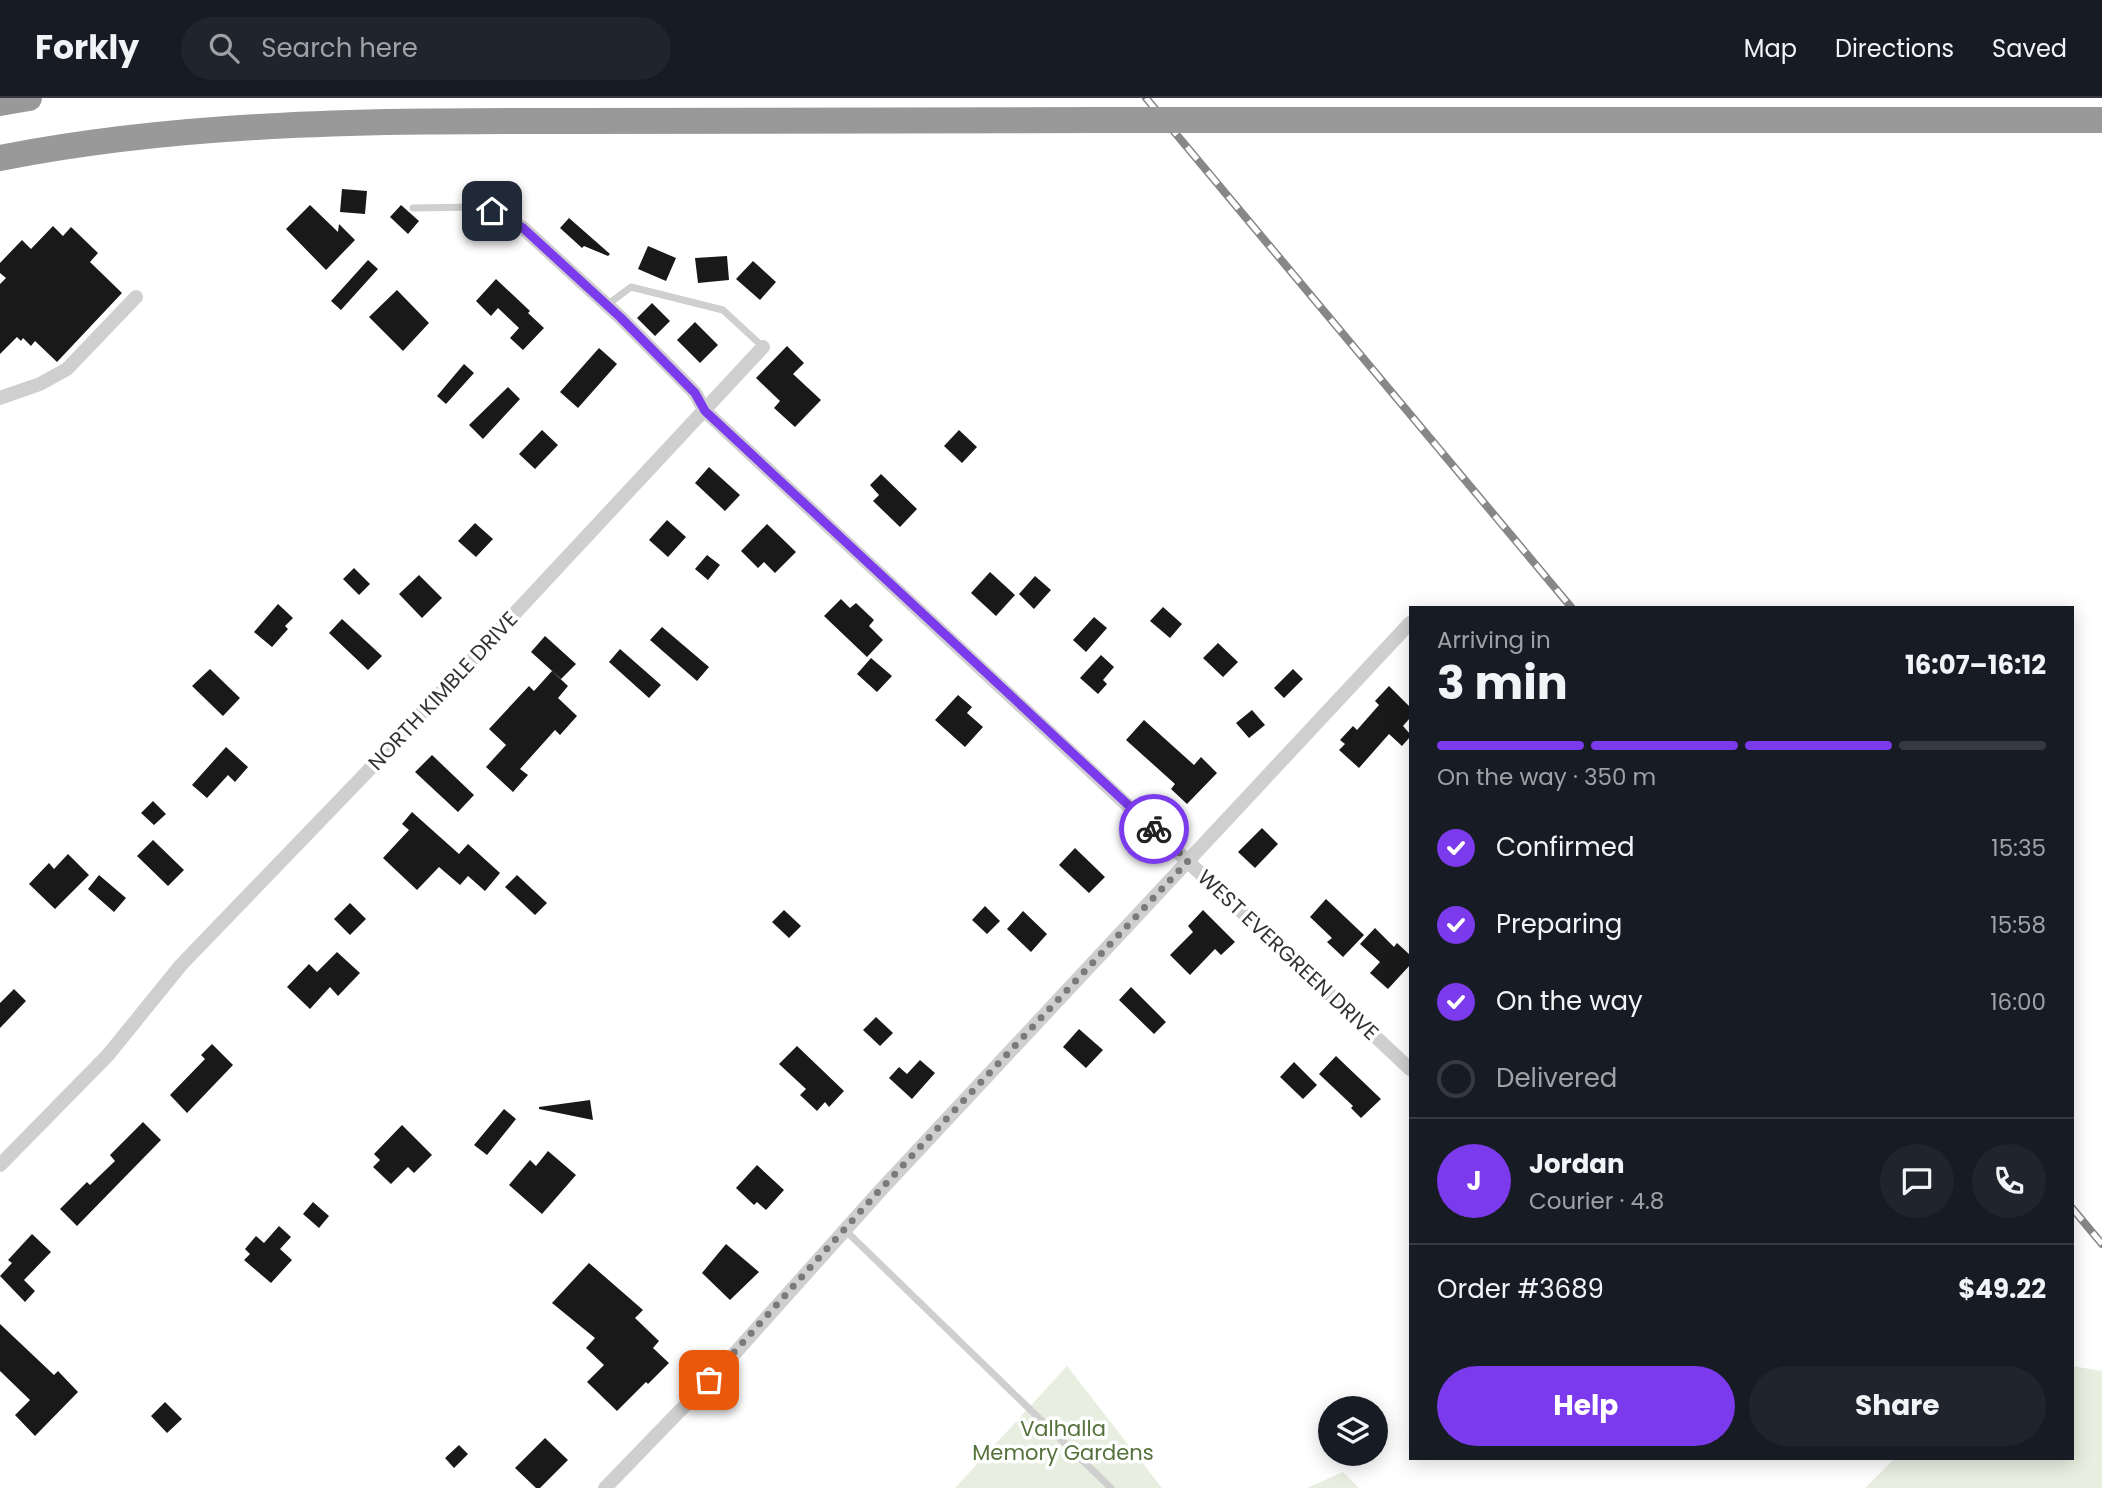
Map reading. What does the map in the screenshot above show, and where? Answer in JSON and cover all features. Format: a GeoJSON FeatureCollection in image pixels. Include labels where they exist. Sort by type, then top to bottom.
{"type":"FeatureCollection","features":[{"type":"Feature","properties":{"kind":"highway"},"geometry":{"type":"LineString","coordinates":[[0,103],[29,98]]}},
{"type":"Feature","properties":{"kind":"highway"},"geometry":{"type":"LineString","coordinates":[[0,158],[141,136],[234,127],[358,121],[2102,120]]}},
{"type":"Feature","properties":{"kind":"street","name":"WEST EVERGREEN DRIVE"},"geometry":{"type":"LineString","coordinates":[[492,211],[523,228],[607,305],[695,393],[705,411],[1409,1068]]}},
{"type":"Feature","properties":{"kind":"street"},"geometry":{"type":"LineString","coordinates":[[0,398],[40,384],[67,369],[136,298]]}},
{"type":"Feature","properties":{"kind":"street","name":"NORTH KIMBLE DRIVE"},"geometry":{"type":"LineString","coordinates":[[0,1164],[108,1055],[181,965],[376,762],[764,347]]}},
{"type":"Feature","properties":{"kind":"street"},"geometry":{"type":"LineString","coordinates":[[605,1488],[727,1362],[986,1076],[1409,624]]}},
{"type":"Feature","properties":{"kind":"lane"},"geometry":{"type":"LineString","coordinates":[[413,208],[477,207],[492,211]]}},
{"type":"Feature","properties":{"kind":"lane","name":"NORTH KIMBLE DRIVE"},"geometry":{"type":"LineString","coordinates":[[607,305],[631,286],[723,310],[764,347]]}},
{"type":"Feature","properties":{"kind":"lane"},"geometry":{"type":"LineString","coordinates":[[845,1230],[1111,1488]]}},
{"type":"Feature","properties":{"kind":"green space","name":"Valhalla Memory Gardens"},"geometry":{"type":"Polygon","coordinates":[[[1067,1366],[1162,1488],[955,1488],[1067,1366]]]}},
{"type":"Feature","properties":{"kind":"green space"},"geometry":{"type":"Polygon","coordinates":[[[2074,1366],[2102,1371],[2102,1488],[1865,1488],[1893,1460],[2074,1460],[2074,1366]]]}},
{"type":"Feature","properties":{"kind":"green space"},"geometry":{"type":"Polygon","coordinates":[[[1343,1472],[1359,1488],[1307,1488],[1343,1472]]]}},
{"type":"Feature","properties":{"kind":"building"},"geometry":{"type":"Polygon","coordinates":[[[342,189],[367,191],[365,214],[340,212],[342,189]]]}},
{"type":"Feature","properties":{"kind":"building"},"geometry":{"type":"Polygon","coordinates":[[[310,205],[338,232],[339,224],[355,240],[326,270],[286,229],[310,205]]]}},
{"type":"Feature","properties":{"kind":"building"},"geometry":{"type":"Polygon","coordinates":[[[401,205],[419,221],[408,234],[390,217],[401,205]]]}},
{"type":"Feature","properties":{"kind":"building"},"geometry":{"type":"Polygon","coordinates":[[[569,218],[610,254],[608,256],[584,246],[582,248],[560,228],[569,218]]]}},
{"type":"Feature","properties":{"kind":"building"},"geometry":{"type":"Polygon","coordinates":[[[53,226],[63,236],[71,227],[98,253],[90,262],[122,293],[57,362],[35,341],[31,346],[23,338],[21,341],[17,337],[0,354],[0,284],[6,278],[0,273],[0,263],[22,240],[31,249],[53,226]]]}},
{"type":"Feature","properties":{"kind":"building"},"geometry":{"type":"Polygon","coordinates":[[[648,246],[676,258],[666,281],[638,269],[648,246]]]}},
{"type":"Feature","properties":{"kind":"building"},"geometry":{"type":"Polygon","coordinates":[[[727,256],[729,280],[698,283],[695,258],[727,256]]]}},
{"type":"Feature","properties":{"kind":"building"},"geometry":{"type":"Polygon","coordinates":[[[368,260],[378,269],[341,310],[331,301],[368,260]]]}},
{"type":"Feature","properties":{"kind":"building"},"geometry":{"type":"Polygon","coordinates":[[[753,261],[776,282],[760,300],[736,279],[753,261]]]}},
{"type":"Feature","properties":{"kind":"building"},"geometry":{"type":"Polygon","coordinates":[[[496,279],[544,328],[523,350],[510,338],[519,328],[498,308],[491,316],[476,301],[496,279]]]}},
{"type":"Feature","properties":{"kind":"building"},"geometry":{"type":"Polygon","coordinates":[[[397,290],[429,323],[403,351],[369,317],[397,290]]]}},
{"type":"Feature","properties":{"kind":"building"},"geometry":{"type":"Polygon","coordinates":[[[652,303],[670,321],[655,336],[637,318],[652,303]]]}},
{"type":"Feature","properties":{"kind":"building"},"geometry":{"type":"Polygon","coordinates":[[[695,322],[718,345],[700,363],[677,340],[695,322]]]}},
{"type":"Feature","properties":{"kind":"building"},"geometry":{"type":"Polygon","coordinates":[[[787,346],[804,363],[793,374],[821,400],[795,427],[774,408],[780,401],[756,378],[787,346]]]}},
{"type":"Feature","properties":{"kind":"building"},"geometry":{"type":"Polygon","coordinates":[[[599,348],[617,364],[578,408],[560,392],[599,348]]]}},
{"type":"Feature","properties":{"kind":"building"},"geometry":{"type":"Polygon","coordinates":[[[464,364],[474,373],[446,404],[437,396],[464,364]]]}},
{"type":"Feature","properties":{"kind":"building"},"geometry":{"type":"Polygon","coordinates":[[[508,387],[520,399],[483,439],[469,425],[508,387]]]}},
{"type":"Feature","properties":{"kind":"building"},"geometry":{"type":"Polygon","coordinates":[[[542,430],[558,445],[535,469],[519,454],[542,430]]]}},
{"type":"Feature","properties":{"kind":"building"},"geometry":{"type":"Polygon","coordinates":[[[959,430],[977,447],[962,463],[944,446],[959,430]]]}},
{"type":"Feature","properties":{"kind":"building"},"geometry":{"type":"Polygon","coordinates":[[[709,467],[740,495],[725,511],[695,483],[709,467]]]}},
{"type":"Feature","properties":{"kind":"building"},"geometry":{"type":"Polygon","coordinates":[[[881,474],[917,509],[900,527],[873,501],[879,495],[870,485],[881,474]]]}},
{"type":"Feature","properties":{"kind":"building"},"geometry":{"type":"Polygon","coordinates":[[[667,520],[686,537],[668,557],[649,540],[667,520]]]}},
{"type":"Feature","properties":{"kind":"building"},"geometry":{"type":"Polygon","coordinates":[[[475,523],[493,539],[476,557],[458,541],[475,523]]]}},
{"type":"Feature","properties":{"kind":"building"},"geometry":{"type":"Polygon","coordinates":[[[767,524],[796,552],[775,573],[764,562],[758,568],[741,551],[767,524]]]}},
{"type":"Feature","properties":{"kind":"building"},"geometry":{"type":"Polygon","coordinates":[[[707,555],[720,565],[708,580],[695,569],[707,555]]]}},
{"type":"Feature","properties":{"kind":"building"},"geometry":{"type":"Polygon","coordinates":[[[354,568],[370,584],[359,595],[343,579],[354,568]]]}},
{"type":"Feature","properties":{"kind":"building"},"geometry":{"type":"Polygon","coordinates":[[[990,572],[1015,595],[996,616],[971,593],[990,572]]]}},
{"type":"Feature","properties":{"kind":"building"},"geometry":{"type":"Polygon","coordinates":[[[419,575],[442,598],[422,618],[399,594],[419,575]]]}},
{"type":"Feature","properties":{"kind":"building"},"geometry":{"type":"Polygon","coordinates":[[[1035,576],[1051,590],[1034,609],[1019,594],[1035,576]]]}},
{"type":"Feature","properties":{"kind":"building"},"geometry":{"type":"Polygon","coordinates":[[[841,599],[850,608],[856,603],[874,620],[869,626],[883,640],[867,657],[824,616],[841,599]]]}},
{"type":"Feature","properties":{"kind":"building"},"geometry":{"type":"Polygon","coordinates":[[[278,604],[293,618],[285,626],[288,629],[272,647],[254,632],[278,604]]]}},
{"type":"Feature","properties":{"kind":"building"},"geometry":{"type":"Polygon","coordinates":[[[1163,607],[1182,624],[1170,638],[1150,621],[1163,607]]]}},
{"type":"Feature","properties":{"kind":"building"},"geometry":{"type":"Polygon","coordinates":[[[1094,617],[1107,628],[1086,652],[1073,640],[1094,617]]]}},
{"type":"Feature","properties":{"kind":"building"},"geometry":{"type":"Polygon","coordinates":[[[342,619],[382,656],[368,670],[329,633],[342,619]]]}},
{"type":"Feature","properties":{"kind":"building"},"geometry":{"type":"Polygon","coordinates":[[[662,627],[709,667],[697,681],[650,640],[662,627]]]}},
{"type":"Feature","properties":{"kind":"building"},"geometry":{"type":"Polygon","coordinates":[[[545,636],[576,664],[561,679],[531,652],[545,636]]]}},
{"type":"Feature","properties":{"kind":"building"},"geometry":{"type":"Polygon","coordinates":[[[1218,643],[1238,662],[1223,677],[1203,658],[1218,643]]]}},
{"type":"Feature","properties":{"kind":"building"},"geometry":{"type":"Polygon","coordinates":[[[620,649],[661,685],[649,698],[609,662],[620,649]]]}},
{"type":"Feature","properties":{"kind":"building"},"geometry":{"type":"Polygon","coordinates":[[[1101,655],[1114,667],[1103,680],[1107,684],[1098,694],[1080,678],[1101,655]]]}},
{"type":"Feature","properties":{"kind":"building"},"geometry":{"type":"Polygon","coordinates":[[[871,658],[892,676],[877,692],[857,674],[871,658]]]}},
{"type":"Feature","properties":{"kind":"building"},"geometry":{"type":"Polygon","coordinates":[[[210,669],[240,698],[223,716],[192,686],[210,669]]]}},
{"type":"Feature","properties":{"kind":"building"},"geometry":{"type":"Polygon","coordinates":[[[1293,669],[1303,679],[1284,698],[1274,688],[1293,669]]]}},
{"type":"Feature","properties":{"kind":"building"},"geometry":{"type":"Polygon","coordinates":[[[552,671],[568,686],[558,698],[577,716],[560,735],[555,730],[520,769],[528,775],[513,792],[486,767],[506,745],[489,729],[529,686],[534,691],[552,671]]]}},
{"type":"Feature","properties":{"kind":"building"},"geometry":{"type":"Polygon","coordinates":[[[1389,686],[1409,706],[1409,719],[1403,726],[1409,733],[1409,738],[1402,746],[1389,734],[1359,768],[1339,750],[1345,744],[1340,740],[1353,726],[1357,730],[1379,705],[1375,701],[1389,686]]]}},
{"type":"Feature","properties":{"kind":"building"},"geometry":{"type":"Polygon","coordinates":[[[958,695],[972,707],[967,713],[983,727],[965,747],[935,720],[958,695]]]}},
{"type":"Feature","properties":{"kind":"building"},"geometry":{"type":"Polygon","coordinates":[[[1252,710],[1265,725],[1249,738],[1236,723],[1252,710]]]}},
{"type":"Feature","properties":{"kind":"building"},"geometry":{"type":"Polygon","coordinates":[[[1144,720],[1194,765],[1201,757],[1217,773],[1187,804],[1171,789],[1175,784],[1126,740],[1144,720]]]}},
{"type":"Feature","properties":{"kind":"building"},"geometry":{"type":"Polygon","coordinates":[[[226,747],[248,767],[235,782],[228,775],[207,798],[192,785],[226,747]]]}},
{"type":"Feature","properties":{"kind":"building"},"geometry":{"type":"Polygon","coordinates":[[[432,755],[474,795],[458,812],[415,772],[432,755]]]}},
{"type":"Feature","properties":{"kind":"building"},"geometry":{"type":"Polygon","coordinates":[[[153,801],[166,814],[154,825],[141,813],[153,801]]]}},
{"type":"Feature","properties":{"kind":"building"},"geometry":{"type":"Polygon","coordinates":[[[412,812],[459,854],[468,844],[500,873],[485,891],[468,876],[460,885],[439,867],[417,890],[383,858],[409,830],[402,824],[412,812]]]}},
{"type":"Feature","properties":{"kind":"building"},"geometry":{"type":"Polygon","coordinates":[[[1262,828],[1278,844],[1255,868],[1238,852],[1262,828]]]}},
{"type":"Feature","properties":{"kind":"building"},"geometry":{"type":"Polygon","coordinates":[[[153,840],[184,870],[168,886],[137,856],[153,840]]]}},
{"type":"Feature","properties":{"kind":"building"},"geometry":{"type":"Polygon","coordinates":[[[1075,848],[1105,877],[1089,893],[1059,865],[1075,848]]]}},
{"type":"Feature","properties":{"kind":"building"},"geometry":{"type":"Polygon","coordinates":[[[68,854],[89,875],[55,909],[29,884],[49,863],[54,869],[68,854]]]}},
{"type":"Feature","properties":{"kind":"building"},"geometry":{"type":"Polygon","coordinates":[[[99,875],[126,898],[114,912],[88,889],[99,875]]]}},
{"type":"Feature","properties":{"kind":"building"},"geometry":{"type":"Polygon","coordinates":[[[517,875],[547,903],[535,915],[505,887],[517,875]]]}},
{"type":"Feature","properties":{"kind":"building"},"geometry":{"type":"Polygon","coordinates":[[[1326,899],[1364,935],[1343,957],[1327,942],[1332,938],[1310,917],[1326,899]]]}},
{"type":"Feature","properties":{"kind":"building"},"geometry":{"type":"Polygon","coordinates":[[[350,903],[366,919],[350,935],[334,919],[350,903]]]}},
{"type":"Feature","properties":{"kind":"building"},"geometry":{"type":"Polygon","coordinates":[[[985,906],[1000,921],[987,934],[972,920],[985,906]]]}},
{"type":"Feature","properties":{"kind":"building"},"geometry":{"type":"Polygon","coordinates":[[[784,910],[801,926],[789,938],[772,922],[784,910]]]}},
{"type":"Feature","properties":{"kind":"building"},"geometry":{"type":"Polygon","coordinates":[[[1203,910],[1235,942],[1221,955],[1215,949],[1190,975],[1170,955],[1193,932],[1188,926],[1203,910]]]}},
{"type":"Feature","properties":{"kind":"building"},"geometry":{"type":"Polygon","coordinates":[[[1023,911],[1047,934],[1031,952],[1007,929],[1023,911]]]}},
{"type":"Feature","properties":{"kind":"building"},"geometry":{"type":"Polygon","coordinates":[[[1375,928],[1394,947],[1397,943],[1409,954],[1409,966],[1388,989],[1370,973],[1380,962],[1360,944],[1375,928]]]}},
{"type":"Feature","properties":{"kind":"building"},"geometry":{"type":"Polygon","coordinates":[[[337,952],[360,973],[338,996],[330,987],[310,1009],[287,987],[309,964],[317,972],[337,952]]]}},
{"type":"Feature","properties":{"kind":"building"},"geometry":{"type":"Polygon","coordinates":[[[1131,987],[1166,1022],[1154,1034],[1119,1000],[1131,987]]]}},
{"type":"Feature","properties":{"kind":"building"},"geometry":{"type":"Polygon","coordinates":[[[14,989],[26,1001],[0,1028],[0,1003],[14,989]]]}},
{"type":"Feature","properties":{"kind":"building"},"geometry":{"type":"Polygon","coordinates":[[[876,1017],[893,1033],[880,1046],[863,1030],[876,1017]]]}},
{"type":"Feature","properties":{"kind":"building"},"geometry":{"type":"Polygon","coordinates":[[[1079,1029],[1103,1050],[1086,1068],[1063,1047],[1079,1029]]]}},
{"type":"Feature","properties":{"kind":"building"},"geometry":{"type":"Polygon","coordinates":[[[212,1044],[233,1065],[187,1113],[170,1095],[205,1059],[201,1055],[212,1044]]]}},
{"type":"Feature","properties":{"kind":"building"},"geometry":{"type":"Polygon","coordinates":[[[797,1046],[844,1091],[829,1107],[825,1102],[817,1111],[800,1095],[806,1089],[779,1064],[797,1046]]]}},
{"type":"Feature","properties":{"kind":"building"},"geometry":{"type":"Polygon","coordinates":[[[1336,1056],[1381,1099],[1361,1118],[1351,1108],[1353,1106],[1319,1074],[1336,1056]]]}},
{"type":"Feature","properties":{"kind":"building"},"geometry":{"type":"Polygon","coordinates":[[[920,1060],[935,1073],[912,1099],[889,1078],[899,1067],[907,1074],[920,1060]]]}},
{"type":"Feature","properties":{"kind":"building"},"geometry":{"type":"Polygon","coordinates":[[[1294,1062],[1317,1085],[1303,1099],[1280,1077],[1294,1062]]]}},
{"type":"Feature","properties":{"kind":"building"},"geometry":{"type":"Polygon","coordinates":[[[590,1100],[593,1120],[539,1109],[539,1107],[590,1100]]]}},
{"type":"Feature","properties":{"kind":"building"},"geometry":{"type":"Polygon","coordinates":[[[504,1109],[516,1119],[487,1155],[474,1145],[504,1109]]]}},
{"type":"Feature","properties":{"kind":"building"},"geometry":{"type":"Polygon","coordinates":[[[143,1122],[161,1140],[77,1226],[60,1209],[87,1182],[90,1185],[115,1161],[110,1155],[143,1122]]]}},
{"type":"Feature","properties":{"kind":"building"},"geometry":{"type":"Polygon","coordinates":[[[402,1125],[432,1155],[414,1173],[408,1167],[391,1184],[373,1167],[380,1160],[374,1154],[402,1125]]]}},
{"type":"Feature","properties":{"kind":"building"},"geometry":{"type":"Polygon","coordinates":[[[548,1151],[576,1175],[542,1214],[509,1185],[530,1160],[536,1166],[548,1151]]]}},
{"type":"Feature","properties":{"kind":"building"},"geometry":{"type":"Polygon","coordinates":[[[757,1165],[784,1190],[766,1210],[757,1202],[754,1205],[736,1188],[757,1165]]]}},
{"type":"Feature","properties":{"kind":"building"},"geometry":{"type":"Polygon","coordinates":[[[313,1202],[329,1216],[319,1228],[303,1214],[313,1202]]]}},
{"type":"Feature","properties":{"kind":"building"},"geometry":{"type":"Polygon","coordinates":[[[279,1226],[291,1237],[280,1249],[292,1260],[271,1283],[244,1260],[250,1254],[245,1249],[256,1236],[264,1243],[279,1226]]]}},
{"type":"Feature","properties":{"kind":"building"},"geometry":{"type":"Polygon","coordinates":[[[32,1234],[51,1252],[24,1280],[35,1291],[25,1302],[0,1276],[12,1263],[8,1260],[32,1234]]]}},
{"type":"Feature","properties":{"kind":"building"},"geometry":{"type":"Polygon","coordinates":[[[726,1244],[759,1272],[730,1300],[702,1273],[726,1244]]]}},
{"type":"Feature","properties":{"kind":"building"},"geometry":{"type":"Polygon","coordinates":[[[589,1263],[643,1310],[635,1318],[659,1341],[653,1348],[669,1363],[617,1411],[587,1382],[604,1365],[586,1348],[595,1338],[552,1303],[589,1263]]]}},
{"type":"Feature","properties":{"kind":"building"},"geometry":{"type":"Polygon","coordinates":[[[0,1324],[54,1375],[58,1371],[78,1392],[35,1436],[15,1415],[30,1400],[0,1371],[0,1324]]]}},
{"type":"Feature","properties":{"kind":"building"},"geometry":{"type":"Polygon","coordinates":[[[165,1402],[182,1419],[167,1433],[151,1416],[165,1402]]]}},
{"type":"Feature","properties":{"kind":"building"},"geometry":{"type":"Polygon","coordinates":[[[545,1438],[568,1460],[540,1488],[536,1488],[515,1468],[545,1438]]]}},
{"type":"Feature","properties":{"kind":"building"},"geometry":{"type":"Polygon","coordinates":[[[459,1445],[468,1454],[454,1468],[445,1458],[459,1445]]]}},
{"type":"Feature","properties":{"kind":"railway"},"geometry":{"type":"LineString","coordinates":[[1146,98],[1570,606]]}},
{"type":"Feature","properties":{"kind":"railway"},"geometry":{"type":"LineString","coordinates":[[2074,1210],[2102,1244]]}},
{"type":"Feature","properties":{"kind":"way so far"},"geometry":{"type":"LineString","coordinates":[[709,1380],[878,1192],[1188,861],[1154,829]]}},
{"type":"Feature","properties":{"kind":"route"},"geometry":{"type":"LineString","coordinates":[[492,211],[523,228],[620,317],[695,393],[705,411],[1154,829]]}}]}
